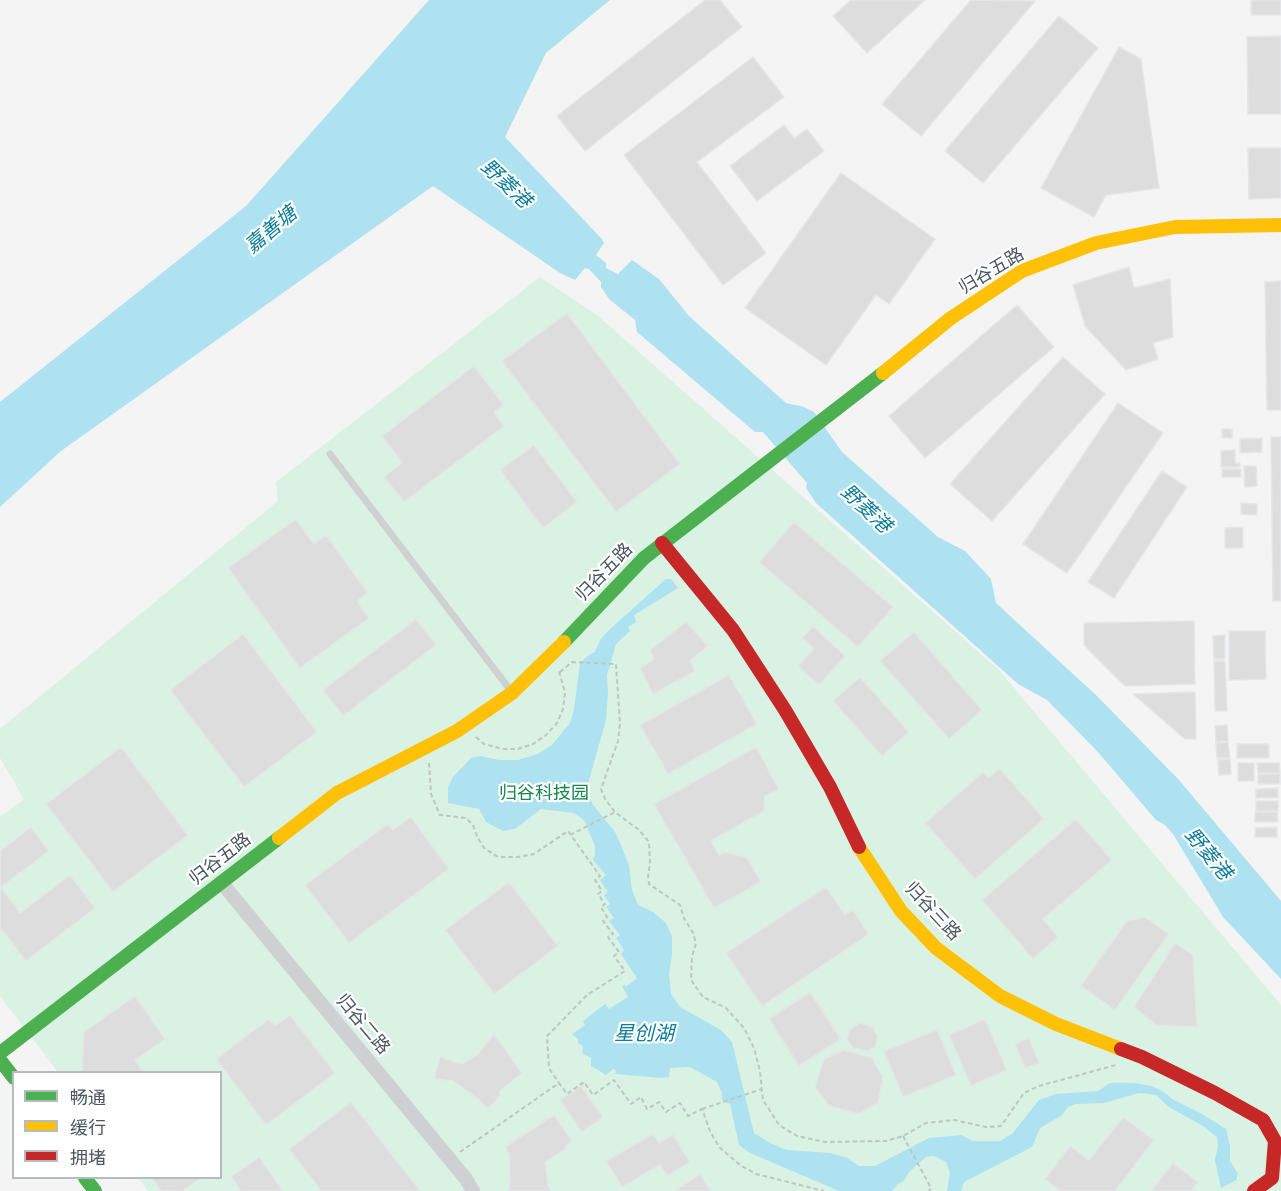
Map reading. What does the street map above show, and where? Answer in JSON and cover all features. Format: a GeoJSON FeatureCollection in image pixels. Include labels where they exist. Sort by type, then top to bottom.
{"type":"FeatureCollection","features":[{"type":"Feature","properties":{"kind":"street","name":"归谷五路"},"geometry":{"type":"LineString","coordinates":[[0,1053],[337,793],[457,731],[512,693],[644,558],[951,318],[1022,271],[1096,243],[1174,227],[1281,225]]}},
{"type":"Feature","properties":{"kind":"street","name":"归谷三路"},"geometry":{"type":"LineString","coordinates":[[663,543],[733,630],[785,710],[830,787],[864,857],[901,911],[936,948],[1000,996],[1056,1024],[1142,1057],[1263,1120],[1275,1141],[1272,1178],[1254,1191]]}},
{"type":"Feature","properties":{"kind":"street","name":"归谷二路"},"geometry":{"type":"LineString","coordinates":[[221,882],[450,1159],[473,1191]]}},
{"type":"Feature","properties":{"kind":"street"},"geometry":{"type":"LineString","coordinates":[[0,1060],[12,1075]]}},
{"type":"Feature","properties":{"kind":"street"},"geometry":{"type":"LineString","coordinates":[[86,1179],[95,1191]]}},
{"type":"Feature","properties":{"kind":"lane"},"geometry":{"type":"LineString","coordinates":[[330,454],[512,693]]}},
{"type":"Feature","properties":{"kind":"path"},"geometry":{"type":"LineString","coordinates":[[469,733],[484,744],[502,749],[518,749],[533,744],[546,735],[557,723],[563,709],[565,693],[560,672],[550,656]]}},
{"type":"Feature","properties":{"kind":"path"},"geometry":{"type":"LineString","coordinates":[[560,672],[572,662],[616,664],[620,724],[618,741],[601,789],[615,812],[639,830],[649,842],[649,884],[680,905],[684,918],[693,933],[696,943],[692,957],[692,980],[703,997],[726,1008],[744,1028],[754,1048],[763,1100],[778,1125],[797,1136],[825,1142],[886,1141],[903,1136],[926,1123],[954,1120],[986,1127],[1001,1126],[1024,1093],[1039,1086],[1119,1064]]}},
{"type":"Feature","properties":{"kind":"path"},"geometry":{"type":"LineString","coordinates":[[428,746],[429,782],[434,805],[440,815],[466,818],[473,825],[484,848],[498,857],[534,854],[567,831],[600,876],[595,880],[603,891],[598,894],[605,904],[601,907],[608,917],[603,921],[613,934],[608,938],[619,952],[614,956],[625,971],[587,995],[547,1036],[549,1068],[567,1094],[584,1082],[593,1095],[614,1080],[631,1104],[641,1097],[647,1109],[659,1102],[666,1112],[680,1103],[688,1116],[762,1089]]}},
{"type":"Feature","properties":{"kind":"path"},"geometry":{"type":"LineString","coordinates":[[570,835],[615,812]]}},
{"type":"Feature","properties":{"kind":"path"},"geometry":{"type":"LineString","coordinates":[[450,1159],[559,1083]]}},
{"type":"Feature","properties":{"kind":"path"},"geometry":{"type":"LineString","coordinates":[[702,1109],[719,1147],[740,1165],[756,1174],[824,1191]]}},
{"type":"Feature","properties":{"kind":"path"},"geometry":{"type":"LineString","coordinates":[[903,1136],[931,1188],[929,1191]]}},
{"type":"Feature","properties":{"kind":"green space","name":"归谷科技园"},"geometry":{"type":"Polygon","coordinates":[[[540,277],[597,315],[999,670],[1281,1005],[1281,1191],[148,1191],[139,1179],[222,1179],[222,1071],[57,1071],[0,996],[0,817],[24,799],[0,758],[0,729],[278,501],[276,482],[540,277]]]}},
{"type":"Feature","properties":{"kind":"water"},"geometry":{"type":"Polygon","coordinates":[[[429,0],[610,0],[546,53],[505,137],[601,238],[604,243],[596,255],[606,263],[606,268],[618,274],[632,260],[659,279],[689,316],[786,403],[814,412],[842,452],[938,537],[965,551],[991,579],[996,603],[1097,696],[1179,780],[1281,901],[1281,979],[1223,917],[1173,834],[1165,825],[1156,820],[1097,751],[1047,700],[1018,684],[816,503],[806,488],[807,483],[763,432],[755,432],[637,332],[635,320],[609,299],[601,287],[601,282],[589,269],[585,268],[575,280],[560,273],[433,186],[61,451],[0,507],[0,402],[246,206],[429,0]]]}},
{"type":"Feature","properties":{"kind":"water","name":"星创湖"},"geometry":{"type":"Polygon","coordinates":[[[666,579],[671,579],[678,588],[634,615],[636,622],[628,627],[630,631],[616,644],[607,675],[606,720],[586,791],[593,805],[615,832],[621,845],[629,866],[632,890],[638,905],[653,912],[666,923],[672,937],[669,974],[671,994],[680,1007],[721,1030],[732,1042],[754,1133],[787,1150],[830,1153],[847,1158],[859,1166],[875,1166],[929,1138],[961,1135],[973,1141],[1000,1141],[1012,1134],[1039,1100],[1056,1094],[1098,1091],[1110,1083],[1134,1083],[1152,1086],[1162,1091],[1226,1129],[1230,1146],[1230,1161],[1238,1174],[1236,1180],[1221,1188],[1215,1160],[1217,1137],[1203,1126],[1169,1107],[1156,1095],[1139,1093],[1104,1103],[1075,1104],[1068,1107],[1062,1115],[1040,1128],[1032,1147],[964,1182],[961,1191],[947,1191],[950,1173],[946,1162],[934,1156],[926,1157],[892,1191],[839,1191],[750,1153],[739,1145],[730,1104],[722,1100],[722,1093],[717,1082],[690,1067],[670,1068],[669,1077],[661,1078],[615,1074],[616,1070],[613,1069],[606,1075],[591,1066],[591,1058],[582,1053],[583,1046],[572,1034],[585,1025],[583,1021],[605,1004],[609,1009],[628,997],[622,986],[626,987],[637,978],[621,954],[624,950],[616,938],[620,935],[609,921],[614,918],[606,907],[610,904],[604,895],[608,892],[600,880],[606,875],[593,860],[595,846],[584,820],[574,813],[541,809],[515,829],[503,831],[486,822],[479,809],[448,803],[448,787],[453,777],[471,758],[481,756],[499,760],[518,760],[538,754],[552,745],[570,723],[574,710],[580,663],[595,652],[600,640],[609,630],[666,579]]]}},
{"type":"Feature","properties":{"kind":"building"},"geometry":{"type":"Polygon","coordinates":[[[705,0],[720,0],[742,27],[585,151],[557,116],[705,0]]]}},
{"type":"Feature","properties":{"kind":"building"},"geometry":{"type":"Polygon","coordinates":[[[851,0],[925,0],[867,53],[833,16],[851,0]]]}},
{"type":"Feature","properties":{"kind":"building"},"geometry":{"type":"Polygon","coordinates":[[[971,0],[1035,1],[921,136],[882,104],[971,0]]]}},
{"type":"Feature","properties":{"kind":"building"},"geometry":{"type":"Polygon","coordinates":[[[1251,0],[1281,0],[1281,15],[1251,15],[1251,0]]]}},
{"type":"Feature","properties":{"kind":"building"},"geometry":{"type":"Polygon","coordinates":[[[1059,16],[1098,48],[983,183],[945,151],[1059,16]]]}},
{"type":"Feature","properties":{"kind":"building"},"geometry":{"type":"Polygon","coordinates":[[[1281,36],[1281,114],[1248,114],[1247,37],[1281,36]]]}},
{"type":"Feature","properties":{"kind":"building"},"geometry":{"type":"Polygon","coordinates":[[[1119,47],[1141,59],[1159,188],[1106,195],[1094,217],[1041,188],[1119,47]]]}},
{"type":"Feature","properties":{"kind":"building"},"geometry":{"type":"Polygon","coordinates":[[[753,57],[784,97],[697,162],[766,253],[723,285],[624,155],[753,57]]]}},
{"type":"Feature","properties":{"kind":"building"},"geometry":{"type":"Polygon","coordinates":[[[784,125],[794,138],[807,129],[824,151],[757,201],[730,166],[784,125]]]}},
{"type":"Feature","properties":{"kind":"building"},"geometry":{"type":"Polygon","coordinates":[[[1248,148],[1281,148],[1281,198],[1249,199],[1248,148]]]}},
{"type":"Feature","properties":{"kind":"building"},"geometry":{"type":"Polygon","coordinates":[[[841,173],[935,239],[889,304],[876,295],[826,365],[745,308],[841,173]]]}},
{"type":"Feature","properties":{"kind":"building"},"geometry":{"type":"Polygon","coordinates":[[[1129,267],[1134,288],[1170,279],[1173,337],[1153,343],[1158,359],[1126,370],[1085,326],[1073,285],[1129,267]]]}},
{"type":"Feature","properties":{"kind":"building"},"geometry":{"type":"Polygon","coordinates":[[[1281,281],[1281,410],[1267,410],[1265,282],[1281,281]]]}},
{"type":"Feature","properties":{"kind":"building"},"geometry":{"type":"Polygon","coordinates":[[[1017,305],[1054,347],[925,458],[889,416],[1017,305]]]}},
{"type":"Feature","properties":{"kind":"building"},"geometry":{"type":"Polygon","coordinates":[[[567,313],[680,464],[616,512],[502,361],[567,313]]]}},
{"type":"Feature","properties":{"kind":"building"},"geometry":{"type":"Polygon","coordinates":[[[1063,357],[1105,394],[992,521],[950,484],[1063,357]]]}},
{"type":"Feature","properties":{"kind":"building"},"geometry":{"type":"Polygon","coordinates":[[[474,366],[504,405],[494,412],[504,426],[404,502],[384,477],[402,463],[382,436],[474,366]]]}},
{"type":"Feature","properties":{"kind":"building"},"geometry":{"type":"Polygon","coordinates":[[[1118,403],[1163,433],[1067,573],[1023,544],[1118,403]]]}},
{"type":"Feature","properties":{"kind":"building"},"geometry":{"type":"Polygon","coordinates":[[[1222,429],[1232,429],[1232,438],[1222,438],[1222,429]]]}},
{"type":"Feature","properties":{"kind":"building"},"geometry":{"type":"Polygon","coordinates":[[[1271,437],[1281,437],[1281,601],[1273,601],[1271,437]]]}},
{"type":"Feature","properties":{"kind":"building"},"geometry":{"type":"Polygon","coordinates":[[[1262,438],[1262,452],[1240,453],[1240,439],[1262,438]]]}},
{"type":"Feature","properties":{"kind":"building"},"geometry":{"type":"Polygon","coordinates":[[[534,445],[577,502],[543,528],[500,470],[534,445]]]}},
{"type":"Feature","properties":{"kind":"building"},"geometry":{"type":"Polygon","coordinates":[[[1235,450],[1235,463],[1240,463],[1240,467],[1221,467],[1221,451],[1235,450]]]}},
{"type":"Feature","properties":{"kind":"building"},"geometry":{"type":"Polygon","coordinates":[[[1244,466],[1256,466],[1257,486],[1245,487],[1244,466]]]}},
{"type":"Feature","properties":{"kind":"building"},"geometry":{"type":"Polygon","coordinates":[[[1222,469],[1241,469],[1241,477],[1222,477],[1222,469]]]}},
{"type":"Feature","properties":{"kind":"building"},"geometry":{"type":"Polygon","coordinates":[[[1162,471],[1187,487],[1114,598],[1088,582],[1162,471]]]}},
{"type":"Feature","properties":{"kind":"building"},"geometry":{"type":"Polygon","coordinates":[[[1241,503],[1257,504],[1257,515],[1241,514],[1241,503]]]}},
{"type":"Feature","properties":{"kind":"building"},"geometry":{"type":"Polygon","coordinates":[[[296,519],[314,544],[326,535],[368,593],[357,601],[369,618],[300,668],[228,568],[296,519]]]}},
{"type":"Feature","properties":{"kind":"building"},"geometry":{"type":"Polygon","coordinates":[[[794,522],[893,607],[858,647],[759,562],[794,522]]]}},
{"type":"Feature","properties":{"kind":"building"},"geometry":{"type":"Polygon","coordinates":[[[1243,527],[1243,548],[1225,548],[1225,528],[1243,527]]]}},
{"type":"Feature","properties":{"kind":"building"},"geometry":{"type":"Polygon","coordinates":[[[416,619],[436,645],[343,716],[323,690],[416,619]]]}},
{"type":"Feature","properties":{"kind":"building"},"geometry":{"type":"Polygon","coordinates":[[[1194,621],[1195,684],[1125,686],[1084,645],[1084,623],[1194,621]]]}},
{"type":"Feature","properties":{"kind":"building"},"geometry":{"type":"Polygon","coordinates":[[[686,622],[708,646],[690,661],[695,671],[653,694],[640,668],[654,659],[650,650],[686,622]]]}},
{"type":"Feature","properties":{"kind":"building"},"geometry":{"type":"Polygon","coordinates":[[[813,626],[845,656],[819,685],[798,666],[814,649],[802,638],[813,626]]]}},
{"type":"Feature","properties":{"kind":"building"},"geometry":{"type":"Polygon","coordinates":[[[1229,631],[1265,631],[1266,679],[1229,680],[1229,631]]]}},
{"type":"Feature","properties":{"kind":"building"},"geometry":{"type":"Polygon","coordinates":[[[914,632],[982,710],[949,739],[880,661],[914,632]]]}},
{"type":"Feature","properties":{"kind":"building"},"geometry":{"type":"Polygon","coordinates":[[[243,634],[317,732],[244,787],[170,690],[243,634]]]}},
{"type":"Feature","properties":{"kind":"building"},"geometry":{"type":"Polygon","coordinates":[[[1225,635],[1225,659],[1214,659],[1213,636],[1225,635]]]}},
{"type":"Feature","properties":{"kind":"building"},"geometry":{"type":"Polygon","coordinates":[[[1214,661],[1225,661],[1227,711],[1215,711],[1214,661]]]}},
{"type":"Feature","properties":{"kind":"building"},"geometry":{"type":"Polygon","coordinates":[[[729,675],[757,724],[668,774],[640,725],[729,675]]]}},
{"type":"Feature","properties":{"kind":"building"},"geometry":{"type":"Polygon","coordinates":[[[860,677],[909,732],[882,756],[833,701],[860,677]]]}},
{"type":"Feature","properties":{"kind":"building"},"geometry":{"type":"Polygon","coordinates":[[[1195,692],[1196,739],[1185,739],[1133,694],[1195,692]]]}},
{"type":"Feature","properties":{"kind":"building"},"geometry":{"type":"Polygon","coordinates":[[[1227,725],[1228,741],[1216,742],[1215,726],[1227,725]]]}},
{"type":"Feature","properties":{"kind":"building"},"geometry":{"type":"Polygon","coordinates":[[[1228,742],[1230,758],[1217,758],[1216,743],[1228,742]]]}},
{"type":"Feature","properties":{"kind":"building"},"geometry":{"type":"Polygon","coordinates":[[[1237,744],[1269,744],[1269,758],[1237,758],[1237,744]]]}},
{"type":"Feature","properties":{"kind":"building"},"geometry":{"type":"Polygon","coordinates":[[[121,747],[188,835],[113,892],[46,804],[121,747]]]}},
{"type":"Feature","properties":{"kind":"building"},"geometry":{"type":"Polygon","coordinates":[[[756,747],[779,789],[765,796],[764,811],[711,841],[719,855],[725,852],[747,858],[761,882],[714,908],[654,804],[756,747]]]}},
{"type":"Feature","properties":{"kind":"building"},"geometry":{"type":"Polygon","coordinates":[[[1230,759],[1231,774],[1219,775],[1218,760],[1230,759]]]}},
{"type":"Feature","properties":{"kind":"building"},"geometry":{"type":"Polygon","coordinates":[[[1238,763],[1254,763],[1254,781],[1238,781],[1238,763]]]}},
{"type":"Feature","properties":{"kind":"building"},"geometry":{"type":"Polygon","coordinates":[[[1257,763],[1279,763],[1280,773],[1258,773],[1257,763]]]}},
{"type":"Feature","properties":{"kind":"building"},"geometry":{"type":"Polygon","coordinates":[[[999,768],[1044,819],[975,879],[925,823],[983,772],[989,778],[999,768]]]}},
{"type":"Feature","properties":{"kind":"building"},"geometry":{"type":"Polygon","coordinates":[[[1258,774],[1280,774],[1280,784],[1258,784],[1258,774]]]}},
{"type":"Feature","properties":{"kind":"building"},"geometry":{"type":"Polygon","coordinates":[[[1278,788],[1278,798],[1256,798],[1256,789],[1278,788]]]}},
{"type":"Feature","properties":{"kind":"building"},"geometry":{"type":"Polygon","coordinates":[[[1256,801],[1278,801],[1278,811],[1256,811],[1256,801]]]}},
{"type":"Feature","properties":{"kind":"building"},"geometry":{"type":"Polygon","coordinates":[[[1255,812],[1277,812],[1278,822],[1255,822],[1255,812]]]}},
{"type":"Feature","properties":{"kind":"building"},"geometry":{"type":"Polygon","coordinates":[[[411,817],[449,869],[349,943],[305,885],[388,824],[393,830],[411,817]]]}},
{"type":"Feature","properties":{"kind":"building"},"geometry":{"type":"Polygon","coordinates":[[[1076,819],[1112,860],[1043,919],[1058,937],[1033,959],[982,900],[1076,819]]]}},
{"type":"Feature","properties":{"kind":"building"},"geometry":{"type":"Polygon","coordinates":[[[31,827],[49,851],[1,887],[20,913],[70,875],[95,908],[26,961],[0,927],[0,851],[31,827]]]}},
{"type":"Feature","properties":{"kind":"building"},"geometry":{"type":"Polygon","coordinates":[[[1277,827],[1277,837],[1255,837],[1255,828],[1277,827]]]}},
{"type":"Feature","properties":{"kind":"building"},"geometry":{"type":"Polygon","coordinates":[[[509,882],[558,946],[494,994],[445,930],[509,882]]]}},
{"type":"Feature","properties":{"kind":"building"},"geometry":{"type":"Polygon","coordinates":[[[826,887],[845,915],[853,910],[869,934],[762,1006],[726,953],[826,887]]]}},
{"type":"Feature","properties":{"kind":"building"},"geometry":{"type":"Polygon","coordinates":[[[1144,917],[1169,934],[1115,1010],[1081,986],[1126,922],[1144,917]]]}},
{"type":"Feature","properties":{"kind":"building"},"geometry":{"type":"Polygon","coordinates":[[[1175,943],[1193,955],[1197,1027],[1156,1025],[1134,1007],[1175,943]]]}},
{"type":"Feature","properties":{"kind":"building"},"geometry":{"type":"Polygon","coordinates":[[[810,992],[841,1039],[799,1066],[769,1019],[810,992]]]}},
{"type":"Feature","properties":{"kind":"building"},"geometry":{"type":"Polygon","coordinates":[[[135,996],[165,1039],[135,1060],[142,1071],[82,1071],[84,1032],[135,996]]]}},
{"type":"Feature","properties":{"kind":"building"},"geometry":{"type":"Polygon","coordinates":[[[290,1015],[335,1073],[266,1125],[216,1059],[269,1019],[275,1026],[290,1015]]]}},
{"type":"Feature","properties":{"kind":"building"},"geometry":{"type":"Polygon","coordinates":[[[985,1019],[1007,1070],[971,1086],[949,1035],[985,1019]]]}},
{"type":"Feature","properties":{"kind":"building"},"geometry":{"type":"Polygon","coordinates":[[[860,1023],[873,1027],[878,1037],[875,1047],[867,1051],[853,1048],[847,1039],[850,1029],[860,1023]]]}},
{"type":"Feature","properties":{"kind":"building"},"geometry":{"type":"Polygon","coordinates":[[[937,1030],[956,1075],[903,1097],[884,1051],[937,1030]]]}},
{"type":"Feature","properties":{"kind":"building"},"geometry":{"type":"Polygon","coordinates":[[[494,1034],[522,1073],[500,1091],[500,1096],[488,1109],[453,1081],[434,1079],[440,1057],[463,1064],[478,1054],[494,1034]]]}},
{"type":"Feature","properties":{"kind":"building"},"geometry":{"type":"Polygon","coordinates":[[[1029,1038],[1039,1063],[1025,1068],[1015,1044],[1029,1038]]]}},
{"type":"Feature","properties":{"kind":"building"},"geometry":{"type":"Polygon","coordinates":[[[844,1050],[872,1058],[883,1077],[878,1103],[859,1114],[829,1106],[815,1087],[824,1059],[844,1050]]]}},
{"type":"Feature","properties":{"kind":"building"},"geometry":{"type":"Polygon","coordinates":[[[581,1086],[603,1117],[582,1132],[560,1100],[581,1086]]]}},
{"type":"Feature","properties":{"kind":"building"},"geometry":{"type":"Polygon","coordinates":[[[351,1102],[420,1191],[321,1191],[289,1149],[351,1102]]]}},
{"type":"Feature","properties":{"kind":"building"},"geometry":{"type":"Polygon","coordinates":[[[554,1115],[572,1141],[565,1146],[567,1148],[545,1162],[551,1191],[509,1191],[509,1154],[505,1147],[554,1115]]]}},
{"type":"Feature","properties":{"kind":"building"},"geometry":{"type":"Polygon","coordinates":[[[1123,1117],[1154,1140],[1115,1191],[1060,1191],[1045,1179],[1070,1146],[1089,1160],[1123,1117]]]}},
{"type":"Feature","properties":{"kind":"building"},"geometry":{"type":"Polygon","coordinates":[[[653,1134],[659,1143],[673,1134],[690,1162],[667,1176],[660,1165],[622,1187],[606,1161],[653,1134]]]}},
{"type":"Feature","properties":{"kind":"building"},"geometry":{"type":"Polygon","coordinates":[[[259,1157],[283,1191],[241,1191],[231,1177],[259,1157]]]}},
{"type":"Feature","properties":{"kind":"building"},"geometry":{"type":"Polygon","coordinates":[[[1173,1163],[1198,1182],[1191,1191],[1151,1191],[1173,1163]]]}},
{"type":"Feature","properties":{"kind":"building"},"geometry":{"type":"Polygon","coordinates":[[[700,1174],[711,1191],[675,1191],[700,1174]]]}},
{"type":"Feature","properties":{"kind":"building"},"geometry":{"type":"Polygon","coordinates":[[[153,1179],[200,1179],[182,1191],[161,1191],[153,1179]]]}},
{"type":"Feature","properties":{"kind":"traffic: fast"},"geometry":{"type":"LineString","coordinates":[[564,642],[644,558],[883,373]]}},
{"type":"Feature","properties":{"kind":"traffic: fast"},"geometry":{"type":"LineString","coordinates":[[0,1053],[279,838]]}},
{"type":"Feature","properties":{"kind":"traffic: fast"},"geometry":{"type":"LineString","coordinates":[[0,1060],[12,1075]]}},
{"type":"Feature","properties":{"kind":"traffic: fast"},"geometry":{"type":"LineString","coordinates":[[86,1179],[95,1191]]}},
{"type":"Feature","properties":{"kind":"traffic: slow"},"geometry":{"type":"LineString","coordinates":[[883,373],[951,318],[1022,271],[1096,243],[1175,227],[1281,225]]}},
{"type":"Feature","properties":{"kind":"traffic: slow"},"geometry":{"type":"LineString","coordinates":[[279,838],[337,793],[457,731],[512,693],[564,642]]}},
{"type":"Feature","properties":{"kind":"traffic: slow"},"geometry":{"type":"LineString","coordinates":[[859,847],[901,911],[936,948],[1000,996],[1056,1024],[1121,1049]]}},
{"type":"Feature","properties":{"kind":"traffic: jam"},"geometry":{"type":"LineString","coordinates":[[662,543],[733,630],[785,710],[830,787],[859,847]]}},
{"type":"Feature","properties":{"kind":"traffic: jam"},"geometry":{"type":"LineString","coordinates":[[1121,1049],[1215,1093],[1263,1120],[1275,1141],[1272,1178],[1254,1191]]}},
{"type":"Feature","properties":{"kind":"water label","name":"野菱港"},"geometry":{"type":"Point","coordinates":[505,185]}},
{"type":"Feature","properties":{"kind":"water label","name":"嘉善塘"},"geometry":{"type":"Point","coordinates":[272,231]}},
{"type":"Feature","properties":{"kind":"water label","name":"野菱港"},"geometry":{"type":"Point","coordinates":[865,510]}},
{"type":"Feature","properties":{"kind":"water label","name":"野菱港"},"geometry":{"type":"Point","coordinates":[1207,855]}}]}
